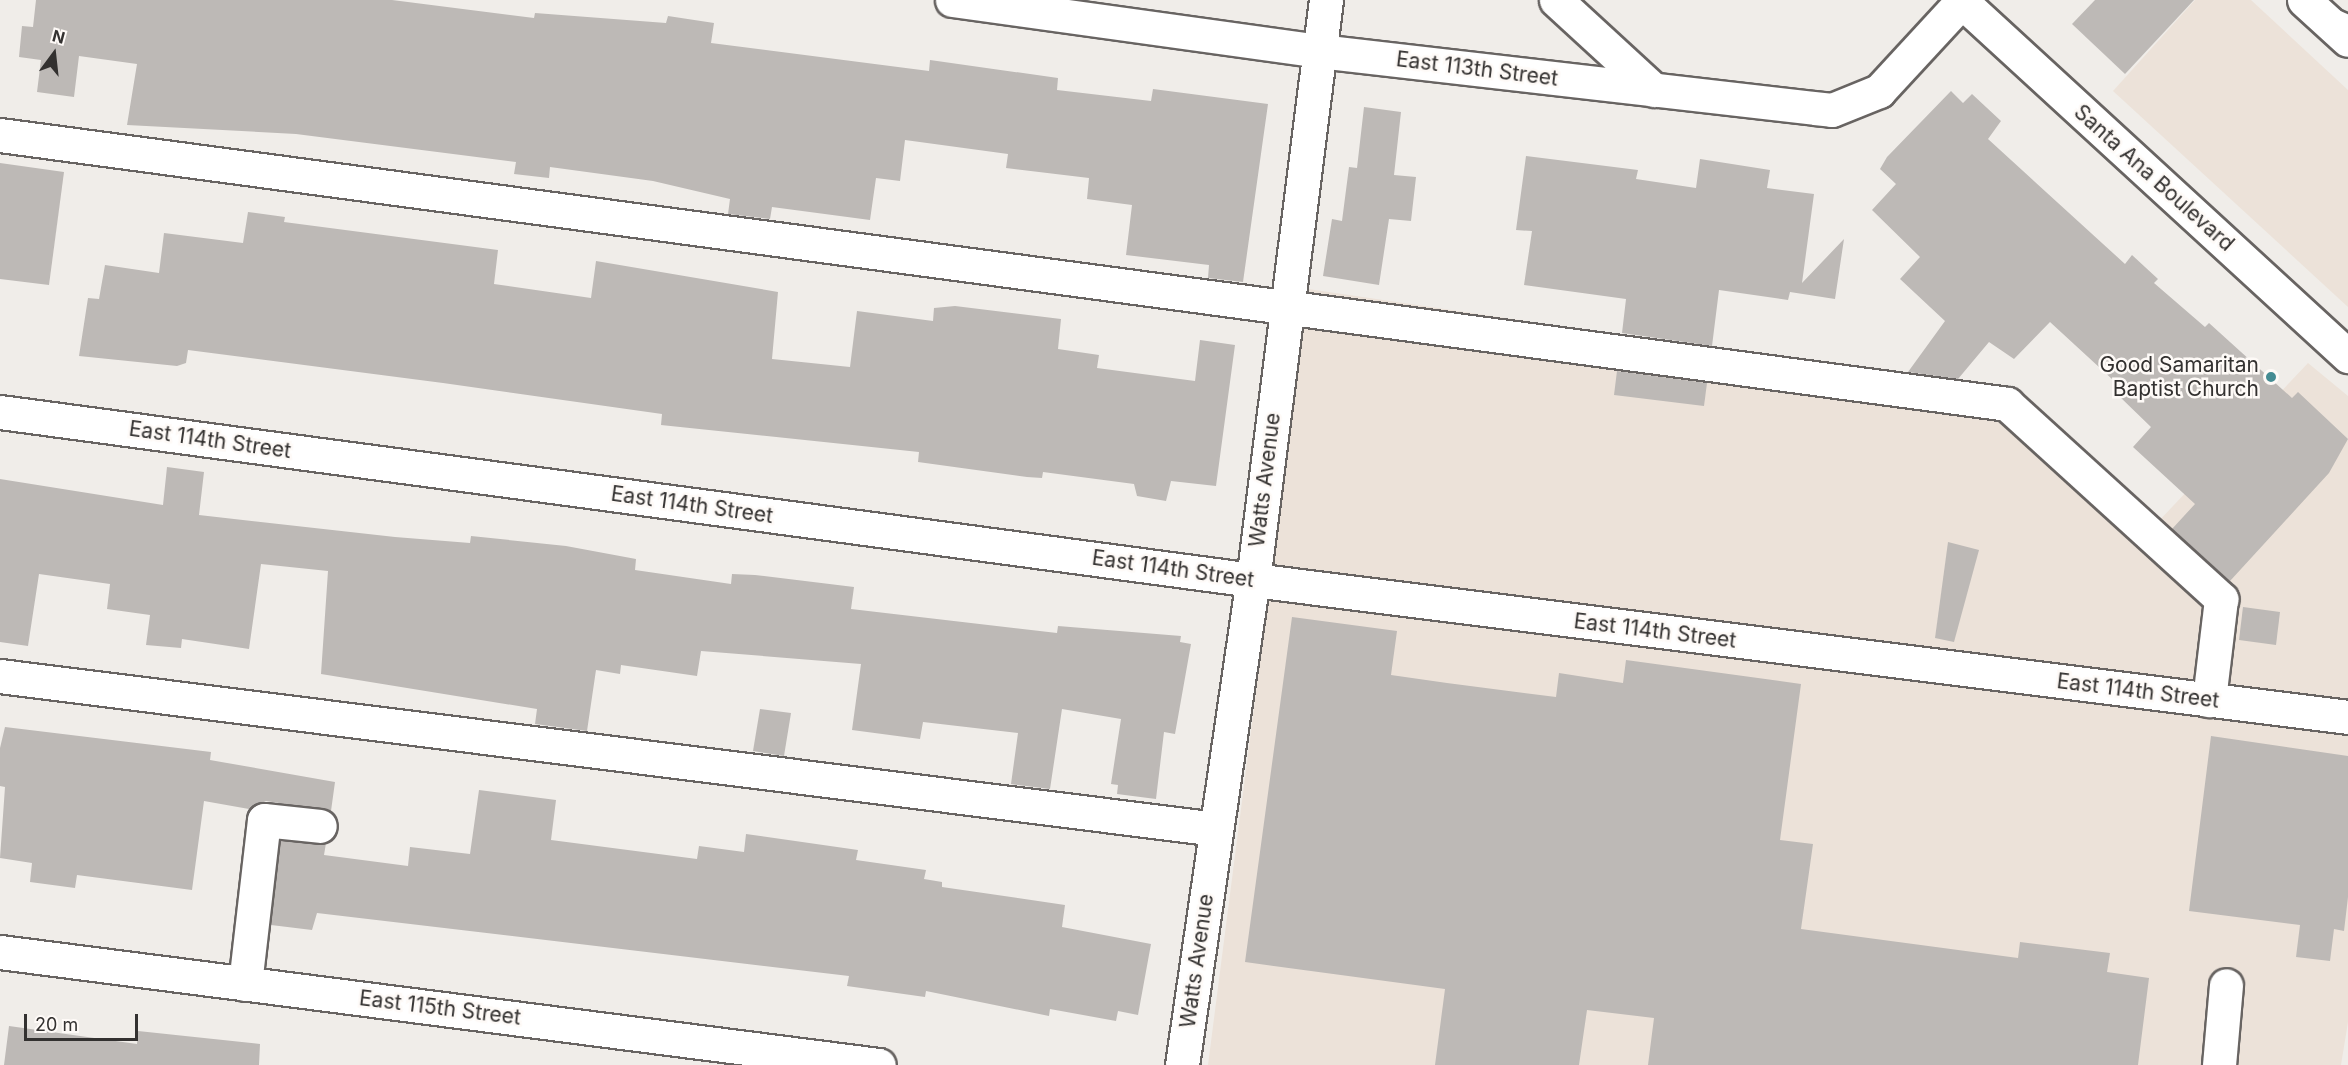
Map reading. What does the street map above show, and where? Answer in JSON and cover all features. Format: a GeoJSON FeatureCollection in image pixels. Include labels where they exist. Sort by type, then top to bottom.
{"type":"FeatureCollection","features":[{"type":"Feature","properties":{"kind":"street","name":"East 113th Street"},"geometry":{"type":"LineString","coordinates":[[952,0],[1319,51],[1832,110],[1859,102],[1878,91],[1961,1]]}},
{"type":"Feature","properties":{"kind":"street","name":"Watts Avenue"},"geometry":{"type":"LineString","coordinates":[[1182,1065],[1253,580],[1326,0]]}},
{"type":"Feature","properties":{"kind":"street"},"geometry":{"type":"LineString","coordinates":[[1556,0],[1654,90]]}},
{"type":"Feature","properties":{"kind":"street"},"geometry":{"type":"LineString","coordinates":[[2304,0],[2342,33]]}},
{"type":"Feature","properties":{"kind":"street","name":"Santa Ana Boulevard"},"geometry":{"type":"LineString","coordinates":[[1961,1],[2348,356]]}},
{"type":"Feature","properties":{"kind":"street"},"geometry":{"type":"LineString","coordinates":[[0,135],[1287,311],[2007,404],[2221,599],[2209,700]]}},
{"type":"Feature","properties":{"kind":"street","name":"East 114th Street"},"geometry":{"type":"LineString","coordinates":[[0,412],[1253,580],[2348,717]]}},
{"type":"Feature","properties":{"kind":"street"},"geometry":{"type":"LineString","coordinates":[[0,676],[1216,829]]}},
{"type":"Feature","properties":{"kind":"street"},"geometry":{"type":"LineString","coordinates":[[245,984],[264,820],[320,826]]}},
{"type":"Feature","properties":{"kind":"street","name":"East 115th Street"},"geometry":{"type":"LineString","coordinates":[[0,952],[879,1065]]}},
{"type":"Feature","properties":{"kind":"street"},"geometry":{"type":"LineString","coordinates":[[2219,1065],[2226,985]]}},
{"type":"Feature","properties":{"kind":"shaded area"},"geometry":{"type":"Polygon","coordinates":[[[2195,0],[2251,0],[2348,90],[2348,307],[2113,91],[2195,0]]]}},
{"type":"Feature","properties":{"kind":"shaded area"},"geometry":{"type":"Polygon","coordinates":[[[1308,289],[1997,390],[2156,524],[2308,363],[2348,396],[2348,1022],[2341,1065],[1208,1065],[1308,289]]]}},
{"type":"Feature","properties":{"kind":"building"},"geometry":{"type":"Polygon","coordinates":[[[36,0],[392,0],[534,18],[535,13],[666,23],[668,16],[714,23],[711,43],[929,71],[930,60],[1058,78],[1057,90],[1151,101],[1153,89],[1268,104],[1243,282],[1208,278],[1209,265],[1126,255],[1132,205],[1087,199],[1089,178],[1006,168],[1008,154],[905,140],[900,181],[876,178],[870,220],[772,207],[770,219],[728,214],[730,199],[653,181],[550,167],[549,178],[514,174],[516,162],[296,134],[127,125],[137,64],[79,56],[74,97],[37,92],[41,60],[19,57],[22,26],[33,27],[36,0]]]}},
{"type":"Feature","properties":{"kind":"building"},"geometry":{"type":"Polygon","coordinates":[[[2095,0],[2194,0],[2125,74],[2072,24],[2095,0]]]}},
{"type":"Feature","properties":{"kind":"building"},"geometry":{"type":"Polygon","coordinates":[[[1951,91],[1963,103],[1972,94],[2001,121],[1988,139],[2125,264],[2132,255],[2158,279],[2154,283],[2205,327],[2209,323],[2292,398],[2298,392],[2348,439],[2329,473],[2230,581],[2172,529],[2195,504],[2133,447],[2151,427],[2120,397],[2125,391],[2050,322],[2014,359],[1989,342],[1958,379],[1908,372],[1945,321],[1900,279],[1920,257],[1872,210],[1896,184],[1880,169],[1887,157],[1951,91]]]}},
{"type":"Feature","properties":{"kind":"building"},"geometry":{"type":"Polygon","coordinates":[[[1364,107],[1401,112],[1394,175],[1416,177],[1411,221],[1389,219],[1379,285],[1323,276],[1332,219],[1342,221],[1349,167],[1357,168],[1364,107]]]}},
{"type":"Feature","properties":{"kind":"building"},"geometry":{"type":"Polygon","coordinates":[[[1526,156],[1638,170],[1636,179],[1696,188],[1700,159],[1770,170],[1767,188],[1814,194],[1802,283],[1844,239],[1835,299],[1790,292],[1788,300],[1719,290],[1712,346],[1622,333],[1626,299],[1524,285],[1532,231],[1516,230],[1526,156]]]}},
{"type":"Feature","properties":{"kind":"building"},"geometry":{"type":"Polygon","coordinates":[[[0,163],[64,172],[49,285],[0,279],[0,163]]]}},
{"type":"Feature","properties":{"kind":"building"},"geometry":{"type":"Polygon","coordinates":[[[248,212],[285,217],[284,222],[498,250],[494,284],[591,298],[596,261],[778,292],[772,359],[850,367],[857,311],[933,321],[934,308],[955,306],[1061,319],[1058,349],[1099,355],[1097,368],[1195,381],[1200,340],[1235,345],[1216,486],[1171,481],[1166,501],[1137,496],[1134,484],[1043,472],[1042,478],[1027,477],[918,462],[919,452],[661,425],[662,414],[443,383],[188,350],[186,363],[177,366],[79,356],[88,298],[99,299],[105,265],[159,273],[164,233],[243,243],[248,212]]]}},
{"type":"Feature","properties":{"kind":"building"},"geometry":{"type":"Polygon","coordinates":[[[1617,371],[1707,383],[1704,406],[1614,395],[1617,371]]]}},
{"type":"Feature","properties":{"kind":"building"},"geometry":{"type":"Polygon","coordinates":[[[167,467],[204,472],[199,515],[395,537],[470,543],[471,536],[566,546],[636,559],[635,570],[731,584],[732,574],[854,587],[851,609],[1057,633],[1058,626],[1181,636],[1180,642],[1191,644],[1175,734],[1164,732],[1156,799],[1117,794],[1118,785],[1111,784],[1121,719],[1062,709],[1050,789],[1011,784],[1018,733],[923,722],[920,739],[852,730],[861,664],[701,651],[697,676],[621,665],[620,674],[596,670],[587,731],[535,724],[537,709],[321,674],[328,571],[261,564],[249,649],[182,639],[181,648],[146,645],[150,615],[107,609],[110,584],[39,574],[28,646],[0,642],[0,479],[163,505],[167,467]]]}},
{"type":"Feature","properties":{"kind":"building"},"geometry":{"type":"Polygon","coordinates":[[[1948,542],[1979,550],[1954,642],[1935,638],[1948,542]]]}},
{"type":"Feature","properties":{"kind":"building"},"geometry":{"type":"Polygon","coordinates":[[[2243,607],[2280,612],[2276,645],[2239,640],[2243,607]]]}},
{"type":"Feature","properties":{"kind":"building"},"geometry":{"type":"Polygon","coordinates":[[[1292,617],[1397,631],[1391,675],[1447,683],[1556,697],[1559,673],[1623,683],[1626,660],[1801,684],[1780,840],[1813,844],[1801,929],[2018,958],[2020,942],[2110,953],[2107,972],[2149,978],[2138,1065],[1648,1065],[1654,1018],[1587,1010],[1579,1065],[1435,1065],[1445,989],[1245,962],[1292,617]]]}},
{"type":"Feature","properties":{"kind":"building"},"geometry":{"type":"Polygon","coordinates":[[[760,709],[791,713],[784,756],[753,751],[760,709]]]}},
{"type":"Feature","properties":{"kind":"building"},"geometry":{"type":"Polygon","coordinates":[[[5,727],[211,752],[210,760],[335,782],[331,811],[266,801],[249,809],[204,801],[192,890],[77,875],[75,888],[30,882],[32,863],[0,858],[5,787],[0,786],[0,748],[5,727]]]}},
{"type":"Feature","properties":{"kind":"building"},"geometry":{"type":"Polygon","coordinates":[[[2211,736],[2348,756],[2348,897],[2344,931],[2334,929],[2330,961],[2296,957],[2300,925],[2189,911],[2211,736]]]}},
{"type":"Feature","properties":{"kind":"building"},"geometry":{"type":"Polygon","coordinates":[[[479,790],[556,800],[551,840],[697,859],[699,846],[744,852],[746,834],[858,850],[856,860],[926,870],[924,879],[942,882],[942,887],[1065,905],[1062,927],[1151,944],[1138,1015],[1118,1011],[1116,1021],[1050,1009],[1049,1016],[926,991],[925,997],[847,986],[849,976],[317,913],[312,930],[271,925],[280,841],[326,843],[324,855],[408,866],[410,847],[470,854],[479,790]]]}},
{"type":"Feature","properties":{"kind":"building"},"geometry":{"type":"Polygon","coordinates":[[[9,1026],[137,1044],[138,1031],[260,1044],[259,1065],[4,1065],[9,1026]]]}},
{"type":"Feature","properties":{"kind":"place","name":"Good Samaritan Baptist Church"},"geometry":{"type":"Point","coordinates":[2271,377]}}]}
